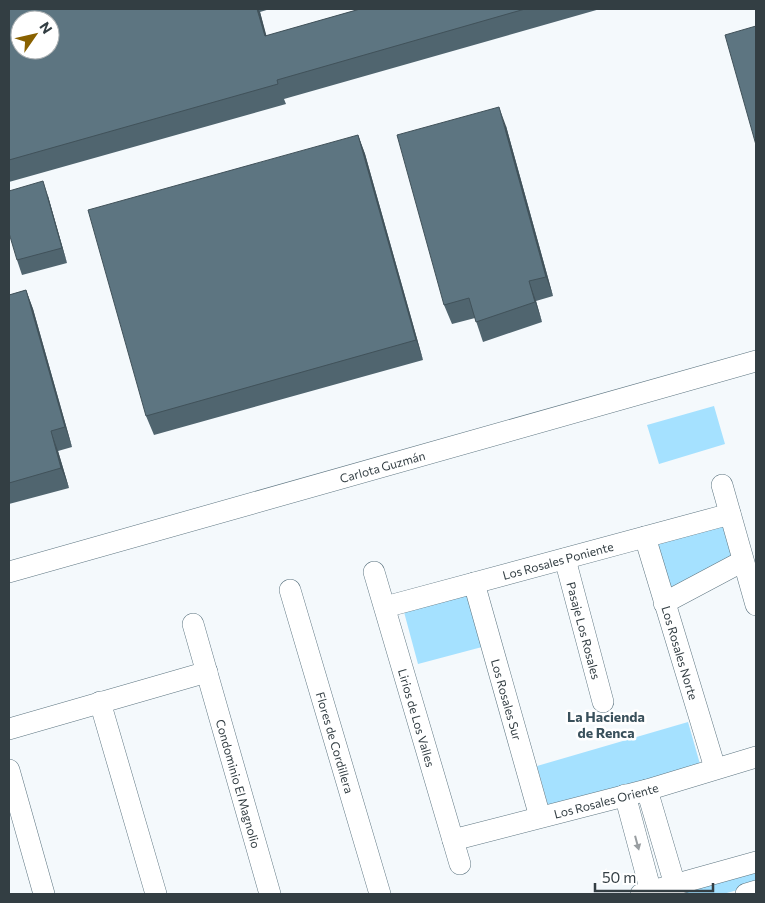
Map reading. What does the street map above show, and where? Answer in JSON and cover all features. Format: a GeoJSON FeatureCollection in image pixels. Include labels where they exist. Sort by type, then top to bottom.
{"type":"FeatureCollection","features":[{"type":"Feature","properties":{"kind":"street","name":"Carlota Guzmán"},"geometry":{"type":"LineString","coordinates":[[9,572],[756,361]]}},
{"type":"Feature","properties":{"kind":"street"},"geometry":{"type":"LineString","coordinates":[[722,485],[756,605]]}},
{"type":"Feature","properties":{"kind":"street","name":"Los Rosales Poniente"},"geometry":{"type":"LineString","coordinates":[[385,607],[730,514]]}},
{"type":"Feature","properties":{"kind":"street","name":"Los Rosales Norte"},"geometry":{"type":"LineString","coordinates":[[645,537],[715,768]]}},
{"type":"Feature","properties":{"kind":"street","name":"Pasaje Los Rosales"},"geometry":{"type":"LineString","coordinates":[[565,559],[604,702]]}},
{"type":"Feature","properties":{"kind":"street"},"geometry":{"type":"LineString","coordinates":[[664,602],[743,561]]}},
{"type":"Feature","properties":{"kind":"street","name":"Lirios de Los Valles"},"geometry":{"type":"LineString","coordinates":[[374,572],[460,864]]}},
{"type":"Feature","properties":{"kind":"street","name":"Los Rosales Sur"},"geometry":{"type":"LineString","coordinates":[[474,583],[540,817]]}},
{"type":"Feature","properties":{"kind":"street","name":"Flores de Cordillera"},"geometry":{"type":"LineString","coordinates":[[290,590],[380,894]]}},
{"type":"Feature","properties":{"kind":"street","name":"Condominio El Magnolio"},"geometry":{"type":"LineString","coordinates":[[193,624],[270,894]]}},
{"type":"Feature","properties":{"kind":"street"},"geometry":{"type":"LineString","coordinates":[[9,729],[207,672]]}},
{"type":"Feature","properties":{"kind":"street"},"geometry":{"type":"LineString","coordinates":[[100,702],[156,894]]}},
{"type":"Feature","properties":{"kind":"street","name":"Los Rosales Oriente"},"geometry":{"type":"LineString","coordinates":[[453,840],[647,790],[756,757]]}},
{"type":"Feature","properties":{"kind":"street"},"geometry":{"type":"LineString","coordinates":[[9,770],[44,894]]}},
{"type":"Feature","properties":{"kind":"street"},"geometry":{"type":"LineString","coordinates":[[647,790],[675,885]]}},
{"type":"Feature","properties":{"kind":"street"},"geometry":{"type":"LineString","coordinates":[[625,796],[646,893],[756,862]]}},
{"type":"Feature","properties":{"kind":"street"},"geometry":{"type":"LineString","coordinates":[[746,894],[756,892]]}},
{"type":"Feature","properties":{"kind":"shaded area"},"geometry":{"type":"Polygon","coordinates":[[[714,406],[725,444],[659,464],[647,425],[714,406]]]}},
{"type":"Feature","properties":{"kind":"shaded area"},"geometry":{"type":"Polygon","coordinates":[[[725,522],[735,560],[669,593],[653,542],[725,522]]]}},
{"type":"Feature","properties":{"kind":"shaded area"},"geometry":{"type":"Polygon","coordinates":[[[468,595],[482,647],[418,664],[404,612],[468,595]]]}},
{"type":"Feature","properties":{"kind":"shaded area"},"geometry":{"type":"Polygon","coordinates":[[[688,722],[700,764],[549,809],[537,766],[688,722]]]}},
{"type":"Feature","properties":{"kind":"shaded area"},"geometry":{"type":"Polygon","coordinates":[[[756,869],[756,885],[723,894],[668,894],[756,869]]]}},
{"type":"Feature","properties":{"kind":"building"},"geometry":{"type":"Polygon","coordinates":[[[9,9],[257,9],[265,36],[360,9],[525,9],[277,80],[278,84],[9,160],[9,9]]]}},
{"type":"Feature","properties":{"kind":"building"},"geometry":{"type":"Polygon","coordinates":[[[756,26],[756,145],[725,35],[756,26]]]}},
{"type":"Feature","properties":{"kind":"building"},"geometry":{"type":"Polygon","coordinates":[[[499,107],[546,277],[529,281],[535,302],[476,322],[469,298],[444,305],[397,135],[499,107]]]}},
{"type":"Feature","properties":{"kind":"building"},"geometry":{"type":"Polygon","coordinates":[[[358,135],[416,340],[146,416],[88,210],[358,135]]]}},
{"type":"Feature","properties":{"kind":"building"},"geometry":{"type":"Polygon","coordinates":[[[43,181],[62,248],[17,260],[9,233],[9,191],[43,181]]]}},
{"type":"Feature","properties":{"kind":"building"},"geometry":{"type":"Polygon","coordinates":[[[26,290],[65,427],[51,431],[61,468],[9,483],[9,295],[26,290]]]}},
{"type":"Feature","properties":{"kind":"district","name":"La Hacienda de Renca"},"geometry":{"type":"Point","coordinates":[606,724]}}]}
